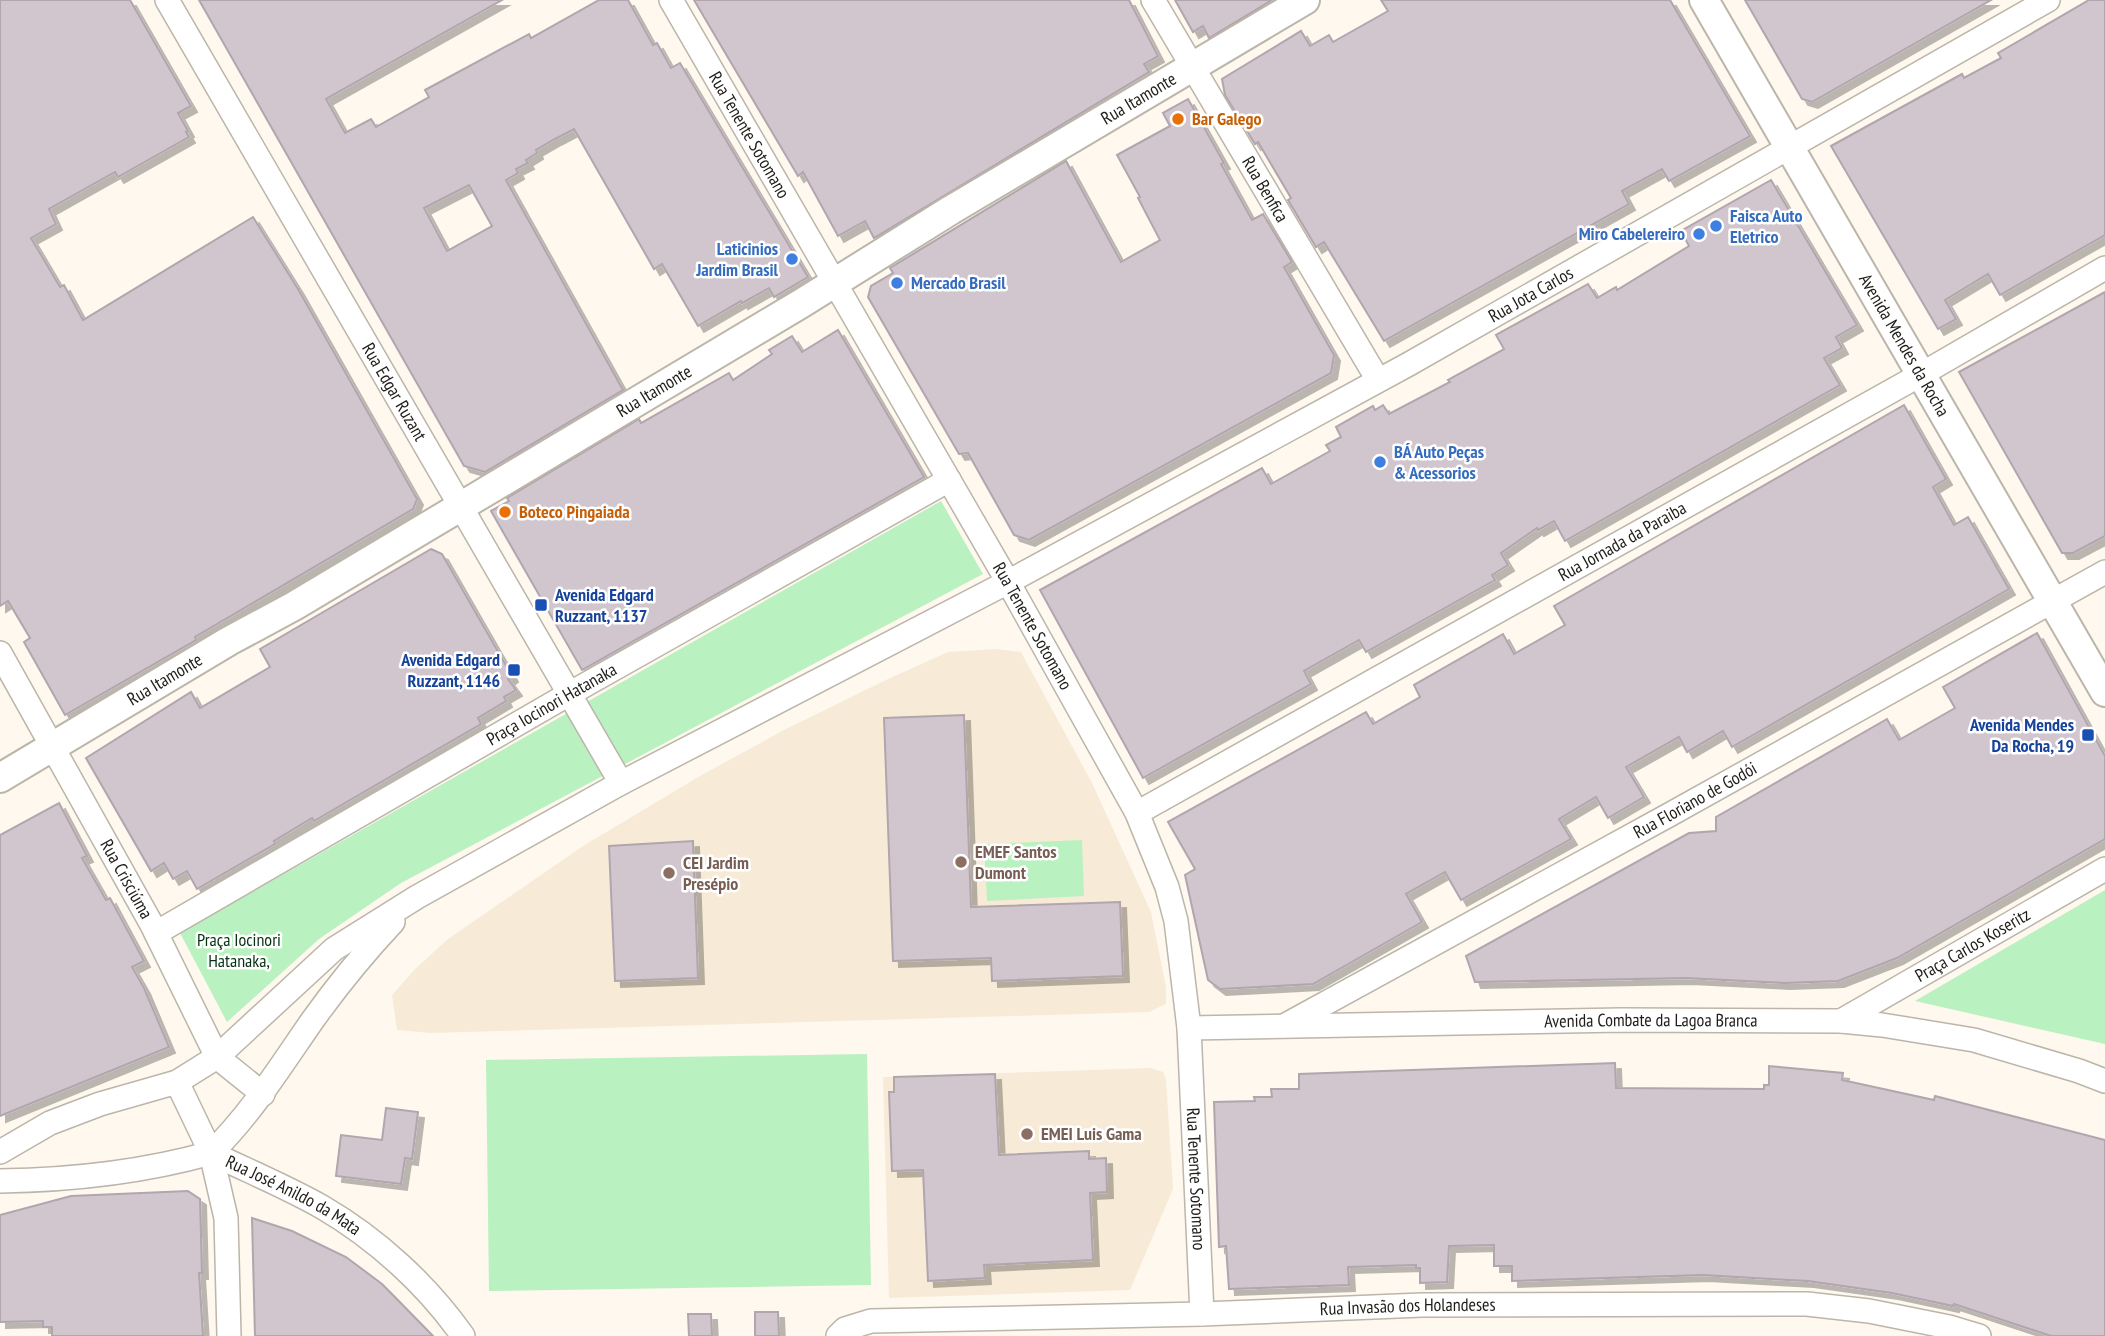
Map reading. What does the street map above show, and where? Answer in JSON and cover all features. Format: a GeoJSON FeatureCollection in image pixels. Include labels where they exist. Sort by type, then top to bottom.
{"type":"FeatureCollection","features":[{"type":"Feature","properties":{"kind":"street","name":"Rua Edgar Ruzant"},"geometry":{"type":"LineString","coordinates":[[167,0],[621,783]]}},
{"type":"Feature","properties":{"kind":"street","name":"Rua Tenente Sotomano"},"geometry":{"type":"LineString","coordinates":[[671,0],[1008,582],[1137,813],[1167,887],[1176,921],[1189,1028],[1202,1314]]}},
{"type":"Feature","properties":{"kind":"street","name":"Rua Benfica"},"geometry":{"type":"LineString","coordinates":[[1153,0],[1378,380]]}},
{"type":"Feature","properties":{"kind":"street","name":"Rua Itamonte"},"geometry":{"type":"LineString","coordinates":[[0,778],[461,507],[1304,0]]}},
{"type":"Feature","properties":{"kind":"street","name":"Avenida Mendes da Rocha"},"geometry":{"type":"LineString","coordinates":[[1704,0],[2105,692]]}},
{"type":"Feature","properties":{"kind":"street","name":"Rua Jota Carlos"},"geometry":{"type":"LineString","coordinates":[[1008,582],[1378,380],[2048,0]]}},
{"type":"Feature","properties":{"kind":"street","name":"Rua Jornada da Paraiba"},"geometry":{"type":"LineString","coordinates":[[1137,813],[1920,375],[2105,268]]}},
{"type":"Feature","properties":{"kind":"street","name":"Praça Iocinori Hatanaka"},"geometry":{"type":"LineString","coordinates":[[156,933],[569,694],[948,480]]}},
{"type":"Feature","properties":{"kind":"street","name":"Rua Floriano de Godói"},"geometry":{"type":"LineString","coordinates":[[1283,1026],[2105,572]]}},
{"type":"Feature","properties":{"kind":"street"},"geometry":{"type":"LineString","coordinates":[[0,1152],[50,1123],[100,1104],[177,1082],[217,1057],[334,949],[417,897],[621,783],[1008,582]]}},
{"type":"Feature","properties":{"kind":"street","name":"Rua Crisciúma"},"geometry":{"type":"LineString","coordinates":[[0,653],[156,933],[217,1057],[263,1094]]}},
{"type":"Feature","properties":{"kind":"street","name":"Praça Carlos Koseritz"},"geometry":{"type":"LineString","coordinates":[[1841,1021],[2105,869]]}},
{"type":"Feature","properties":{"kind":"street"},"geometry":{"type":"LineString","coordinates":[[211,1153],[229,1136],[263,1094],[355,962],[417,897]]}},
{"type":"Feature","properties":{"kind":"street","name":"Avenida Combate da Lagoa Branca"},"geometry":{"type":"LineString","coordinates":[[1189,1028],[1621,1020],[1841,1021],[1974,1040],[2105,1081]]}},
{"type":"Feature","properties":{"kind":"street"},"geometry":{"type":"LineString","coordinates":[[177,1082],[211,1153],[226,1218],[229,1336]]}},
{"type":"Feature","properties":{"kind":"street","name":"Rua José Anildo da Mata"},"geometry":{"type":"LineString","coordinates":[[0,1181],[87,1177],[176,1163],[211,1153],[322,1207],[377,1244],[443,1308],[463,1336]]}},
{"type":"Feature","properties":{"kind":"street","name":"Rua Invasão dos Holandeses"},"geometry":{"type":"LineString","coordinates":[[838,1336],[845,1329],[871,1321],[1202,1314],[1422,1305],[1807,1304],[1869,1311],[1949,1327],[1979,1336]]}},
{"type":"Feature","properties":{"kind":"shaded area"},"geometry":{"type":"Polygon","coordinates":[[[996,649],[1021,652],[1092,783],[1151,912],[1166,987],[1166,1004],[1149,1012],[430,1033],[397,1030],[392,995],[415,969],[448,939],[583,846],[700,776],[786,729],[888,679],[948,652],[996,649]]]}},
{"type":"Feature","properties":{"kind":"shaded area","name":"EMEI Luis Gama"},"geometry":{"type":"Polygon","coordinates":[[[1151,1068],[1163,1072],[1166,1079],[1173,1189],[1130,1290],[889,1298],[883,1077],[1151,1068]]]}},
{"type":"Feature","properties":{"kind":"green space","name":"Praça Iocinori Hatanaka,"},"geometry":{"type":"Polygon","coordinates":[[[941,501],[983,574],[401,883],[319,939],[227,1022],[180,933],[941,501]]]}},
{"type":"Feature","properties":{"kind":"green space"},"geometry":{"type":"Polygon","coordinates":[[[1082,840],[1084,896],[987,901],[984,844],[1082,840]]]}},
{"type":"Feature","properties":{"kind":"green space"},"geometry":{"type":"Polygon","coordinates":[[[2105,890],[2105,1044],[1915,1001],[2105,890]]]}},
{"type":"Feature","properties":{"kind":"green space"},"geometry":{"type":"Polygon","coordinates":[[[867,1054],[871,1285],[489,1291],[486,1060],[867,1054]]]}},
{"type":"Feature","properties":{"kind":"building"},"geometry":{"type":"Polygon","coordinates":[[[0,0],[130,0],[191,106],[178,113],[189,137],[118,177],[115,172],[49,209],[56,224],[31,238],[60,287],[64,285],[83,320],[253,217],[298,289],[417,499],[413,509],[195,637],[196,640],[65,715],[24,642],[30,638],[8,601],[0,606],[0,0]]]}},
{"type":"Feature","properties":{"kind":"building"},"geometry":{"type":"Polygon","coordinates":[[[199,0],[502,0],[326,99],[345,133],[371,119],[376,127],[429,97],[425,90],[529,34],[531,38],[599,0],[628,0],[653,45],[657,43],[671,68],[680,63],[808,277],[774,297],[769,288],[698,326],[662,264],[654,269],[574,129],[555,139],[536,150],[537,153],[526,160],[528,163],[516,169],[518,173],[506,180],[623,390],[485,472],[464,466],[199,0]],[[469,185],[424,208],[447,251],[492,226],[469,185]]]}},
{"type":"Feature","properties":{"kind":"building"},"geometry":{"type":"Polygon","coordinates":[[[694,0],[1129,0],[1158,56],[1144,64],[1149,72],[874,238],[865,221],[838,236],[803,172],[798,176],[694,0]]]}},
{"type":"Feature","properties":{"kind":"building"},"geometry":{"type":"Polygon","coordinates":[[[1175,0],[1272,0],[1209,38],[1203,26],[1193,32],[1175,0]]]}},
{"type":"Feature","properties":{"kind":"building"},"geometry":{"type":"Polygon","coordinates":[[[1381,0],[1670,0],[1750,136],[1669,181],[1662,169],[1622,191],[1629,204],[1384,341],[1324,242],[1316,247],[1258,142],[1255,144],[1225,95],[1222,79],[1301,31],[1310,46],[1329,35],[1333,42],[1388,11],[1381,0]]]}},
{"type":"Feature","properties":{"kind":"building"},"geometry":{"type":"Polygon","coordinates":[[[1745,0],[1991,0],[1812,102],[1802,99],[1745,0]]]}},
{"type":"Feature","properties":{"kind":"building"},"geometry":{"type":"Polygon","coordinates":[[[2089,0],[2105,0],[2105,235],[2000,295],[1988,274],[1945,300],[1956,319],[1938,329],[1831,146],[1962,74],[1964,78],[2001,58],[1998,53],[2089,0]]]}},
{"type":"Feature","properties":{"kind":"building"},"geometry":{"type":"Polygon","coordinates":[[[1188,99],[1252,220],[1263,214],[1292,262],[1284,267],[1334,355],[1331,373],[1029,540],[1014,535],[968,453],[959,454],[868,297],[871,286],[893,273],[890,268],[1066,161],[1121,262],[1160,240],[1117,155],[1170,126],[1163,113],[1188,99]]]}},
{"type":"Feature","properties":{"kind":"building"},"geometry":{"type":"Polygon","coordinates":[[[1771,180],[1857,325],[1836,337],[1842,348],[1824,358],[1840,385],[1565,541],[1554,521],[1538,530],[1537,528],[1501,553],[1508,565],[1492,575],[1495,580],[1366,652],[1359,640],[1304,671],[1311,684],[1143,778],[1040,590],[1262,468],[1271,484],[1330,451],[1326,445],[1341,437],[1336,427],[1373,406],[1375,410],[1383,405],[1389,414],[1450,382],[1448,380],[1504,349],[1496,335],[1588,284],[1597,298],[1616,287],[1617,290],[1689,246],[1681,231],[1771,180]]]}},
{"type":"Feature","properties":{"kind":"building"},"geometry":{"type":"Polygon","coordinates":[[[2105,292],[2105,536],[2073,553],[2062,553],[1959,372],[2105,292]]]}},
{"type":"Feature","properties":{"kind":"building"},"geometry":{"type":"Polygon","coordinates":[[[838,330],[924,477],[582,670],[491,511],[509,501],[507,498],[639,419],[641,423],[729,373],[733,380],[772,354],[769,350],[792,336],[802,352],[838,330]]]}},
{"type":"Feature","properties":{"kind":"building"},"geometry":{"type":"Polygon","coordinates":[[[1904,405],[1946,479],[1933,487],[1954,525],[1968,517],[2009,589],[1732,747],[1723,731],[1687,752],[1679,737],[1626,767],[1644,797],[1608,818],[1596,797],[1559,819],[1571,839],[1461,900],[1445,872],[1406,894],[1422,922],[1313,984],[1220,989],[1208,980],[1185,875],[1195,869],[1168,822],[1366,712],[1373,724],[1420,697],[1414,685],[1503,634],[1514,654],[1565,625],[1554,606],[1904,405]]]}},
{"type":"Feature","properties":{"kind":"building"},"geometry":{"type":"Polygon","coordinates":[[[431,549],[442,554],[512,676],[508,679],[516,690],[504,697],[506,701],[478,718],[481,724],[314,821],[312,818],[274,841],[275,844],[197,889],[187,871],[173,879],[164,863],[151,871],[86,758],[191,692],[200,708],[270,667],[260,649],[431,549]]]}},
{"type":"Feature","properties":{"kind":"building"},"geometry":{"type":"Polygon","coordinates":[[[2037,633],[2105,756],[2105,839],[1897,958],[1838,981],[1784,983],[1686,978],[1475,982],[1466,956],[1689,833],[1716,831],[1716,817],[1887,719],[1899,740],[1955,708],[1943,687],[2037,633]]]}},
{"type":"Feature","properties":{"kind":"building"},"geometry":{"type":"Polygon","coordinates":[[[964,715],[971,907],[1120,902],[1123,976],[992,981],[991,958],[893,961],[884,718],[964,715]]]}},
{"type":"Feature","properties":{"kind":"building"},"geometry":{"type":"Polygon","coordinates":[[[59,803],[87,856],[82,858],[106,900],[110,898],[144,961],[132,967],[169,1047],[0,1116],[0,835],[59,803]]]}},
{"type":"Feature","properties":{"kind":"building"},"geometry":{"type":"Polygon","coordinates":[[[693,841],[698,978],[615,981],[609,846],[693,841]]]}},
{"type":"Feature","properties":{"kind":"building"},"geometry":{"type":"Polygon","coordinates":[[[1615,1063],[1616,1088],[1764,1089],[1764,1085],[1769,1085],[1769,1066],[1843,1073],[1842,1080],[1934,1100],[1935,1096],[2105,1140],[2105,1336],[2051,1336],[1954,1304],[1953,1306],[1892,1293],[1808,1281],[1703,1275],[1512,1281],[1512,1266],[1494,1266],[1494,1245],[1449,1246],[1447,1282],[1420,1283],[1420,1268],[1416,1268],[1416,1265],[1348,1267],[1349,1285],[1229,1289],[1226,1246],[1219,1247],[1214,1102],[1255,1101],[1254,1097],[1272,1097],[1271,1089],[1299,1089],[1299,1074],[1615,1063]]]}},
{"type":"Feature","properties":{"kind":"building"},"geometry":{"type":"Polygon","coordinates":[[[995,1074],[999,1155],[1089,1151],[1089,1159],[1106,1158],[1107,1192],[1090,1193],[1093,1260],[984,1265],[985,1278],[928,1281],[923,1170],[892,1171],[889,1092],[894,1092],[894,1077],[995,1074]]]}},
{"type":"Feature","properties":{"kind":"building"},"geometry":{"type":"Polygon","coordinates":[[[386,1108],[418,1112],[412,1159],[405,1158],[401,1184],[336,1176],[341,1135],[382,1140],[386,1108]]]}},
{"type":"Feature","properties":{"kind":"building"},"geometry":{"type":"Polygon","coordinates":[[[188,1191],[200,1199],[202,1273],[199,1273],[203,1336],[52,1336],[52,1327],[43,1327],[43,1321],[0,1322],[0,1215],[71,1196],[188,1191]]]}},
{"type":"Feature","properties":{"kind":"building"},"geometry":{"type":"Polygon","coordinates":[[[252,1218],[292,1231],[346,1257],[382,1284],[433,1336],[255,1336],[252,1218]]]}},
{"type":"Feature","properties":{"kind":"building"},"geometry":{"type":"Polygon","coordinates":[[[755,1312],[778,1312],[779,1336],[755,1336],[755,1312]]]}},
{"type":"Feature","properties":{"kind":"building"},"geometry":{"type":"Polygon","coordinates":[[[688,1314],[711,1314],[712,1336],[689,1336],[688,1314]]]}},
{"type":"Feature","properties":{"kind":"place","name":"Bar Galego"},"geometry":{"type":"Point","coordinates":[1178,119]}},
{"type":"Feature","properties":{"kind":"place","name":"Faisca Auto Eletrico"},"geometry":{"type":"Point","coordinates":[1716,226]}},
{"type":"Feature","properties":{"kind":"place","name":"Miro Cabelereiro"},"geometry":{"type":"Point","coordinates":[1699,234]}},
{"type":"Feature","properties":{"kind":"place","name":"Laticinios Jardim Brasil"},"geometry":{"type":"Point","coordinates":[792,259]}},
{"type":"Feature","properties":{"kind":"place","name":"Mercado Brasil"},"geometry":{"type":"Point","coordinates":[897,283]}},
{"type":"Feature","properties":{"kind":"place","name":"BÁ Auto Peças & Acessorios"},"geometry":{"type":"Point","coordinates":[1380,462]}},
{"type":"Feature","properties":{"kind":"place","name":"Boteco Pingaiada"},"geometry":{"type":"Point","coordinates":[505,512]}},
{"type":"Feature","properties":{"kind":"place","name":"Avenida Edgard Ruzzant, 1137"},"geometry":{"type":"Point","coordinates":[541,605]}},
{"type":"Feature","properties":{"kind":"place","name":"Avenida Edgard Ruzzant, 1146"},"geometry":{"type":"Point","coordinates":[514,670]}},
{"type":"Feature","properties":{"kind":"place","name":"Avenida Mendes Da Rocha, 19"},"geometry":{"type":"Point","coordinates":[2088,735]}},
{"type":"Feature","properties":{"kind":"place","name":"EMEF Santos Dumont"},"geometry":{"type":"Point","coordinates":[961,862]}},
{"type":"Feature","properties":{"kind":"place","name":"CEI Jardim Presépio"},"geometry":{"type":"Point","coordinates":[669,873]}},
{"type":"Feature","properties":{"kind":"place","name":"EMEI Luis Gama"},"geometry":{"type":"Point","coordinates":[1027,1134]}}]}
